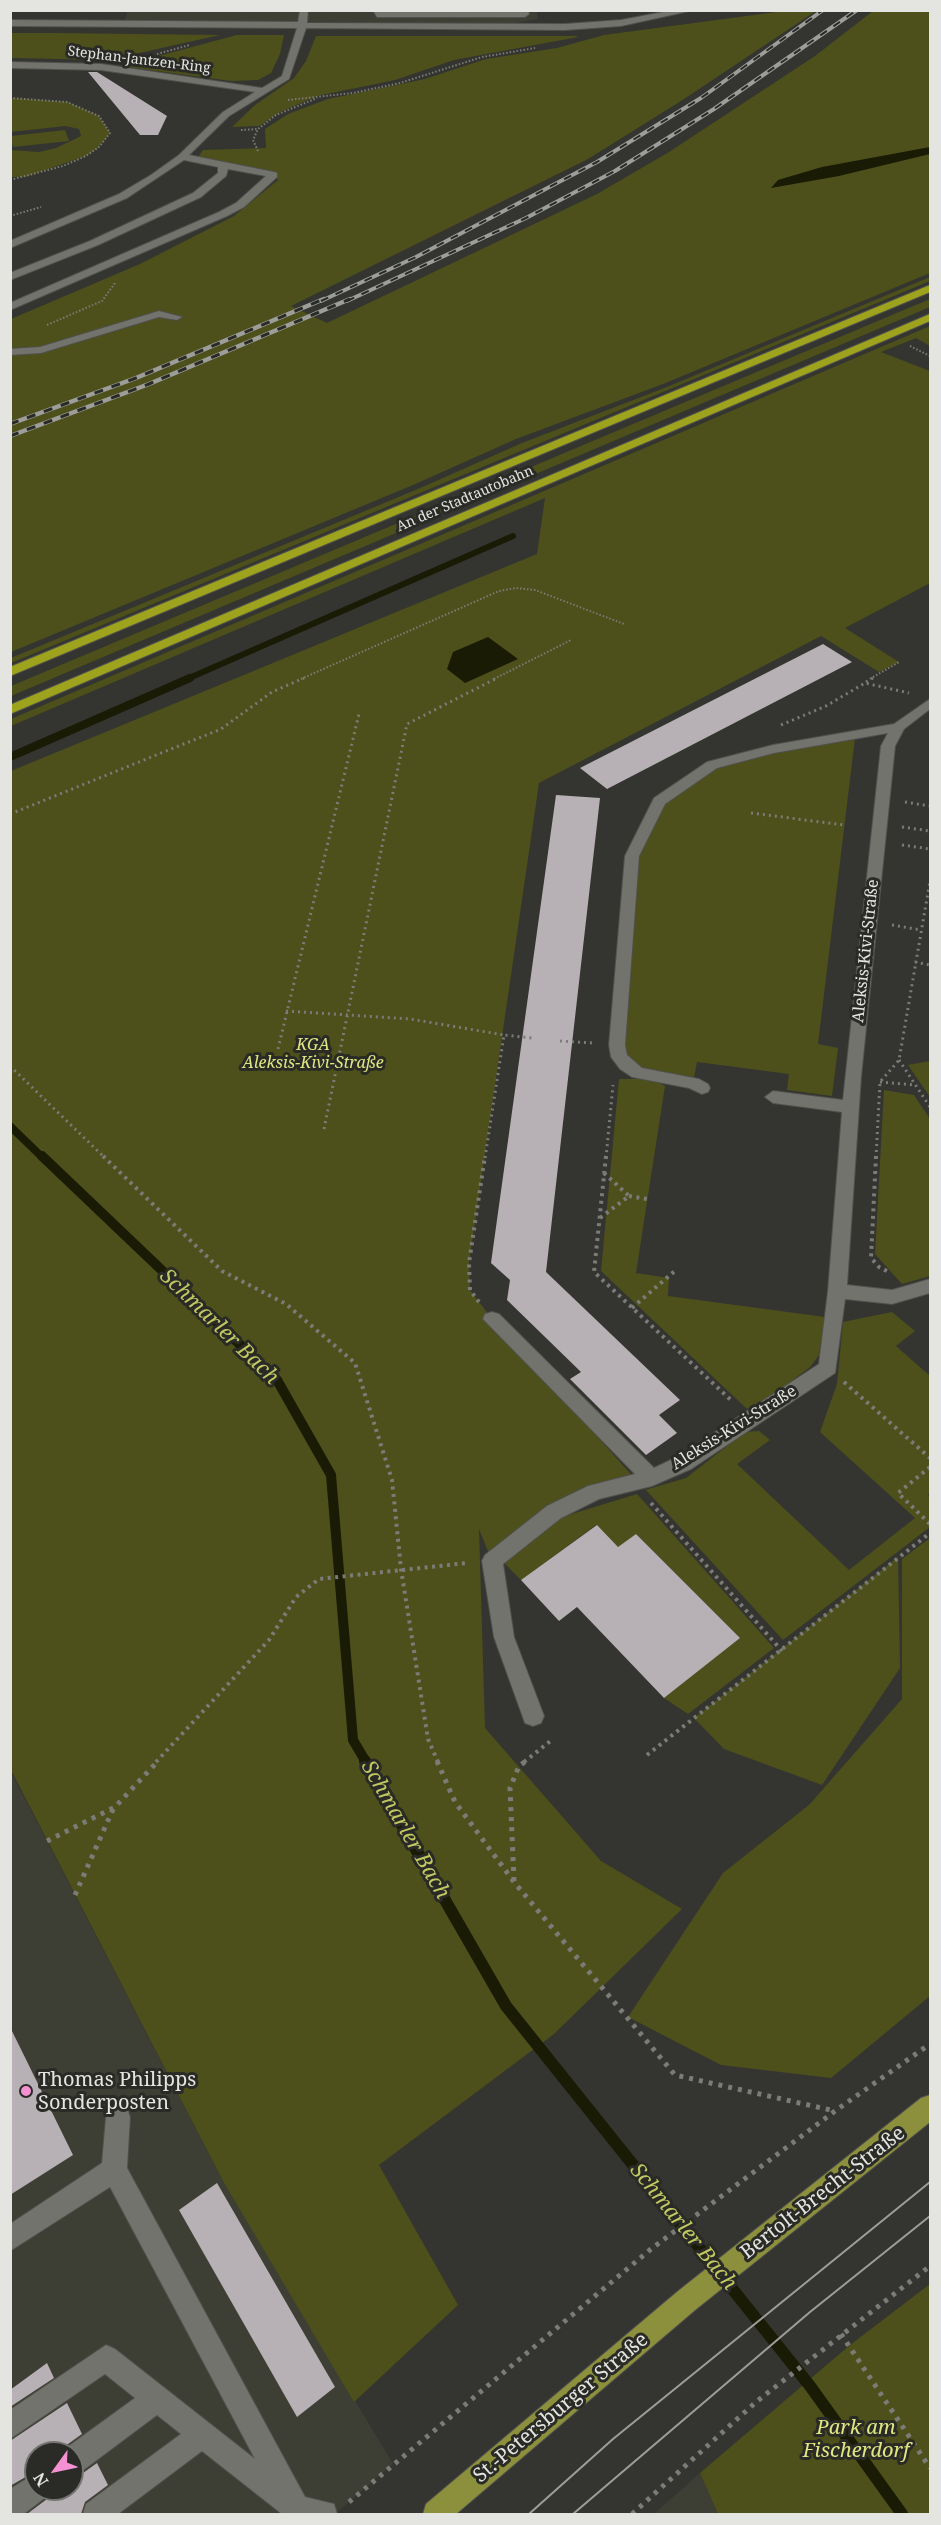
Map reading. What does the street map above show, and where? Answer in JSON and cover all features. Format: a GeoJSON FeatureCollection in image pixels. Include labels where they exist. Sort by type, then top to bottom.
{"type":"FeatureCollection","features":[{"type":"Feature","properties":{"kind":"highway","name":"An der Stadtautobahn"},"geometry":{"type":"LineString","coordinates":[[10,672],[930,288]]}},
{"type":"Feature","properties":{"kind":"highway","name":"An der Stadtautobahn"},"geometry":{"type":"LineString","coordinates":[[10,710],[930,317]]}},
{"type":"Feature","properties":{"kind":"main road","name":"Bertolt-Brecht-Straße"},"geometry":{"type":"LineString","coordinates":[[686,2301],[930,2107]]}},
{"type":"Feature","properties":{"kind":"main road","name":"St.-Petersburger Straße"},"geometry":{"type":"LineString","coordinates":[[436,2514],[686,2301]]}},
{"type":"Feature","properties":{"kind":"street"},"geometry":{"type":"LineString","coordinates":[[10,245],[123,196],[182,157],[226,114],[286,77],[302,25],[304,10]]}},
{"type":"Feature","properties":{"kind":"street"},"geometry":{"type":"LineString","coordinates":[[377,10],[376,14],[525,14],[524,10]]}},
{"type":"Feature","properties":{"kind":"street"},"geometry":{"type":"LineString","coordinates":[[10,23],[23,18],[302,25],[621,23],[690,10]]}},
{"type":"Feature","properties":{"kind":"street"},"geometry":{"type":"LineString","coordinates":[[122,14],[140,20]]}},
{"type":"Feature","properties":{"kind":"street","name":"Stephan-Jantzen-Ring"},"geometry":{"type":"LineString","coordinates":[[10,65],[111,68],[170,75],[263,91]]}},
{"type":"Feature","properties":{"kind":"street"},"geometry":{"type":"LineString","coordinates":[[10,307],[223,214],[240,205],[274,175],[182,157]]}},
{"type":"Feature","properties":{"kind":"street"},"geometry":{"type":"LineString","coordinates":[[10,277],[94,243],[197,195],[224,174],[223,166]]}},
{"type":"Feature","properties":{"kind":"street"},"geometry":{"type":"LineString","coordinates":[[10,352],[41,350],[159,314],[177,317]]}},
{"type":"Feature","properties":{"kind":"street"},"geometry":{"type":"LineString","coordinates":[[702,1088],[693,1083],[638,1073],[619,1057],[617,1045],[632,856],[658,801],[712,765],[743,756],[898,727],[925,699]]}},
{"type":"Feature","properties":{"kind":"street","name":"Aleksis-Kivi-Straße"},"geometry":{"type":"LineString","coordinates":[[492,1561],[554,1512],[595,1492],[652,1478],[684,1463],[828,1368],[837,1291],[853,1077],[888,746],[898,727]]}},
{"type":"Feature","properties":{"kind":"street"},"geometry":{"type":"LineString","coordinates":[[773,1097],[851,1107]]}},
{"type":"Feature","properties":{"kind":"street"},"geometry":{"type":"LineString","coordinates":[[837,1291],[892,1298],[930,1286]]}},
{"type":"Feature","properties":{"kind":"street"},"geometry":{"type":"LineString","coordinates":[[492,1319],[652,1478]]}},
{"type":"Feature","properties":{"kind":"street"},"geometry":{"type":"LineString","coordinates":[[492,1561],[504,1636],[533,1716]]}},
{"type":"Feature","properties":{"kind":"street"},"geometry":{"type":"LineString","coordinates":[[118,2117],[114,2170],[297,2509]]}},
{"type":"Feature","properties":{"kind":"street"},"geometry":{"type":"LineString","coordinates":[[10,2239],[114,2170]]}},
{"type":"Feature","properties":{"kind":"street"},"geometry":{"type":"LineString","coordinates":[[10,2426],[106,2358],[297,2509],[334,2511]]}},
{"type":"Feature","properties":{"kind":"street"},"geometry":{"type":"LineString","coordinates":[[84,2452],[156,2399]]}},
{"type":"Feature","properties":{"kind":"street"},"geometry":{"type":"LineString","coordinates":[[96,2514],[202,2435]]}},
{"type":"Feature","properties":{"kind":"path"},"geometry":{"type":"LineString","coordinates":[[157,54],[197,44]]}},
{"type":"Feature","properties":{"kind":"path"},"geometry":{"type":"LineString","coordinates":[[317,98],[400,83],[482,57],[540,48]]}},
{"type":"Feature","properties":{"kind":"path"},"geometry":{"type":"LineString","coordinates":[[10,98],[67,102],[99,116],[110,133],[99,147],[86,156],[63,166],[10,179]]}},
{"type":"Feature","properties":{"kind":"path"},"geometry":{"type":"LineString","coordinates":[[238,130],[266,122]]}},
{"type":"Feature","properties":{"kind":"path"},"geometry":{"type":"LineString","coordinates":[[246,130],[255,133]]}},
{"type":"Feature","properties":{"kind":"path"},"geometry":{"type":"LineString","coordinates":[[915,350],[930,356]]}},
{"type":"Feature","properties":{"kind":"path"},"geometry":{"type":"LineString","coordinates":[[10,814],[221,729],[272,692],[499,591],[516,588],[536,590],[624,624]]}},
{"type":"Feature","properties":{"kind":"path"},"geometry":{"type":"LineString","coordinates":[[324,1129],[407,724],[571,640]]}},
{"type":"Feature","properties":{"kind":"path"},"geometry":{"type":"LineString","coordinates":[[743,756],[773,728],[826,706],[899,662]]}},
{"type":"Feature","properties":{"kind":"path"},"geometry":{"type":"LineString","coordinates":[[865,682],[925,699]]}},
{"type":"Feature","properties":{"kind":"path"},"geometry":{"type":"LineString","coordinates":[[278,1049],[358,714]]}},
{"type":"Feature","properties":{"kind":"path"},"geometry":{"type":"LineString","coordinates":[[751,813],[844,825]]}},
{"type":"Feature","properties":{"kind":"path"},"geometry":{"type":"LineString","coordinates":[[906,1294],[889,1271],[879,1267],[871,1258],[880,1082],[899,1060],[930,881]]}},
{"type":"Feature","properties":{"kind":"path"},"geometry":{"type":"LineString","coordinates":[[915,962],[930,965]]}},
{"type":"Feature","properties":{"kind":"path"},"geometry":{"type":"LineString","coordinates":[[286,1011],[410,1019],[532,1038]]}},
{"type":"Feature","properties":{"kind":"path"},"geometry":{"type":"LineString","coordinates":[[492,1319],[470,1290],[469,1263],[504,1035]]}},
{"type":"Feature","properties":{"kind":"path"},"geometry":{"type":"LineString","coordinates":[[560,1041],[617,1045]]}},
{"type":"Feature","properties":{"kind":"path"},"geometry":{"type":"LineString","coordinates":[[899,1060],[930,1107]]}},
{"type":"Feature","properties":{"kind":"path"},"geometry":{"type":"LineString","coordinates":[[626,1065],[614,1077],[594,1272],[752,1419]]}},
{"type":"Feature","properties":{"kind":"path"},"geometry":{"type":"LineString","coordinates":[[10,1066],[222,1271],[286,1304],[356,1363],[392,1480],[402,1569],[428,1739],[455,1802],[514,1882],[675,2075],[835,2111]]}},
{"type":"Feature","properties":{"kind":"path"},"geometry":{"type":"LineString","coordinates":[[853,1077],[915,1085]]}},
{"type":"Feature","properties":{"kind":"path"},"geometry":{"type":"LineString","coordinates":[[604,1173],[629,1196],[647,1199]]}},
{"type":"Feature","properties":{"kind":"path"},"geometry":{"type":"LineString","coordinates":[[599,1218],[629,1196]]}},
{"type":"Feature","properties":{"kind":"path"},"geometry":{"type":"LineString","coordinates":[[632,1308],[677,1269]]}},
{"type":"Feature","properties":{"kind":"path"},"geometry":{"type":"LineString","coordinates":[[828,1368],[930,1458]]}},
{"type":"Feature","properties":{"kind":"path"},"geometry":{"type":"LineString","coordinates":[[930,1467],[898,1494],[930,1524]]}},
{"type":"Feature","properties":{"kind":"path"},"geometry":{"type":"LineString","coordinates":[[633,1482],[782,1651]]}},
{"type":"Feature","properties":{"kind":"path"},"geometry":{"type":"LineString","coordinates":[[647,1755],[930,1533]]}},
{"type":"Feature","properties":{"kind":"path"},"geometry":{"type":"LineString","coordinates":[[75,1895],[115,1806],[270,1640],[296,1597],[319,1579],[492,1561]]}},
{"type":"Feature","properties":{"kind":"path"},"geometry":{"type":"LineString","coordinates":[[514,1882],[510,1788],[519,1766],[553,1739]]}},
{"type":"Feature","properties":{"kind":"path"},"geometry":{"type":"LineString","coordinates":[[47,1841],[115,1806]]}},
{"type":"Feature","properties":{"kind":"path"},"geometry":{"type":"LineString","coordinates":[[334,2511],[651,2249],[835,2111],[930,2044]]}},
{"type":"Feature","properties":{"kind":"path"},"geometry":{"type":"LineString","coordinates":[[632,2514],[756,2402],[808,2359],[930,2266]]}},
{"type":"Feature","properties":{"kind":"path"},"geometry":{"type":"LineString","coordinates":[[841,2334],[930,2468]]}},
{"type":"Feature","properties":{"kind":"shaded area"},"geometry":{"type":"Polygon","coordinates":[[[128,10],[604,11],[537,12],[538,19],[508,24],[125,20],[128,10]]]}},
{"type":"Feature","properties":{"kind":"shaded area"},"geometry":{"type":"Polygon","coordinates":[[[930,147],[930,154],[839,176],[771,188],[778,180],[822,167],[930,147]]]}},
{"type":"Feature","properties":{"kind":"shaded area"},"geometry":{"type":"Polygon","coordinates":[[[488,637],[518,659],[465,683],[447,669],[453,652],[488,637]]]}},
{"type":"Feature","properties":{"kind":"shaded area"},"geometry":{"type":"Polygon","coordinates":[[[10,1770],[223,2181],[393,2464],[335,2514],[11,2514],[10,1770]]]}},
{"type":"Feature","properties":{"kind":"shaded area"},"geometry":{"type":"Polygon","coordinates":[[[700,2473],[718,2514],[654,2514],[700,2473]]]}},
{"type":"Feature","properties":{"kind":"green space"},"geometry":{"type":"Polygon","coordinates":[[[784,11],[816,11],[681,101],[588,159],[291,306],[327,323],[597,194],[669,152],[815,56],[873,11],[930,11],[930,273],[663,384],[516,439],[413,485],[11,652],[11,319],[140,264],[234,216],[278,180],[274,175],[196,160],[203,150],[266,148],[265,129],[288,114],[328,99],[425,79],[486,59],[557,48],[604,35],[784,11]]]}},
{"type":"Feature","properties":{"kind":"green space"},"geometry":{"type":"Polygon","coordinates":[[[10,33],[220,35],[108,60],[11,58],[10,33]]]}},
{"type":"Feature","properties":{"kind":"green space"},"geometry":{"type":"Polygon","coordinates":[[[237,35],[284,35],[280,54],[271,73],[258,80],[231,81],[121,66],[237,35]]]}},
{"type":"Feature","properties":{"kind":"green space"},"geometry":{"type":"Polygon","coordinates":[[[316,36],[578,37],[454,60],[395,80],[317,96],[280,112],[259,126],[232,127],[255,105],[294,78],[306,61],[316,36]]]}},
{"type":"Feature","properties":{"kind":"green space"},"geometry":{"type":"Polygon","coordinates":[[[11,98],[67,102],[99,116],[110,133],[99,147],[86,156],[25,177],[11,177],[11,150],[39,152],[56,148],[81,136],[79,129],[65,126],[11,132],[11,98]]]}},
{"type":"Feature","properties":{"kind":"green space"},"geometry":{"type":"Polygon","coordinates":[[[65,130],[69,141],[13,147],[11,141],[11,136],[65,130]]]}},
{"type":"Feature","properties":{"kind":"green space"},"geometry":{"type":"Polygon","coordinates":[[[930,277],[930,281],[11,663],[11,658],[418,489],[522,443],[667,387],[930,277]]]}},
{"type":"Feature","properties":{"kind":"green space"},"geometry":{"type":"Polygon","coordinates":[[[930,299],[930,307],[11,696],[11,686],[930,299]]]}},
{"type":"Feature","properties":{"kind":"green space","name":"KGA Aleksis-Kivi-Straße"},"geometry":{"type":"Polygon","coordinates":[[[930,326],[930,346],[916,338],[881,352],[930,371],[930,583],[845,628],[899,662],[879,672],[821,636],[539,783],[469,1263],[470,1290],[492,1319],[644,1489],[633,1482],[595,1492],[492,1561],[479,1529],[485,1728],[601,1861],[682,1909],[554,2034],[379,2165],[458,2305],[354,2402],[223,2181],[11,1770],[11,771],[537,554],[545,498],[11,726],[11,719],[930,326]]]}},
{"type":"Feature","properties":{"kind":"green space"},"geometry":{"type":"Polygon","coordinates":[[[855,738],[818,1044],[838,1048],[832,1096],[787,1090],[789,1074],[697,1062],[693,1083],[638,1073],[617,1045],[632,856],[659,801],[712,765],[855,738]]]}},
{"type":"Feature","properties":{"kind":"green space"},"geometry":{"type":"Polygon","coordinates":[[[930,1061],[930,1097],[908,1065],[930,1061]]]}},
{"type":"Feature","properties":{"kind":"green space"},"geometry":{"type":"Polygon","coordinates":[[[619,1079],[652,1079],[665,1086],[636,1273],[669,1278],[668,1296],[825,1317],[819,1355],[810,1367],[753,1410],[746,1408],[601,1271],[619,1079]]]}},
{"type":"Feature","properties":{"kind":"green space"},"geometry":{"type":"Polygon","coordinates":[[[884,1090],[914,1095],[930,1119],[930,1276],[902,1284],[875,1254],[884,1090]]]}},
{"type":"Feature","properties":{"kind":"green space"},"geometry":{"type":"Polygon","coordinates":[[[892,1312],[915,1331],[896,1346],[930,1376],[930,1493],[928,1495],[930,1498],[930,1527],[783,1640],[646,1490],[686,1478],[745,1432],[759,1431],[770,1440],[737,1464],[849,1570],[915,1518],[820,1432],[837,1384],[843,1322],[892,1312]]]}},
{"type":"Feature","properties":{"kind":"green space"},"geometry":{"type":"Polygon","coordinates":[[[637,1494],[774,1648],[688,1714],[664,1698],[740,1638],[636,1534],[618,1547],[596,1525],[521,1580],[503,1562],[562,1517],[637,1494]]]}},
{"type":"Feature","properties":{"kind":"green space"},"geometry":{"type":"Polygon","coordinates":[[[930,1538],[930,1996],[831,2078],[721,2065],[628,2017],[723,1873],[809,1805],[902,1699],[902,1559],[930,1538]]]}},
{"type":"Feature","properties":{"kind":"green space"},"geometry":{"type":"Polygon","coordinates":[[[898,1557],[900,1668],[822,1785],[724,1749],[694,1718],[898,1557]]]}},
{"type":"Feature","properties":{"kind":"green space","name":"Park am Fischerdorf"},"geometry":{"type":"Polygon","coordinates":[[[930,2284],[930,2514],[718,2514],[700,2473],[850,2345],[930,2284]]]}},
{"type":"Feature","properties":{"kind":"building"},"geometry":{"type":"Polygon","coordinates":[[[88,72],[97,72],[167,116],[158,135],[140,135],[88,72]]]}},
{"type":"Feature","properties":{"kind":"building"},"geometry":{"type":"Polygon","coordinates":[[[823,644],[852,662],[607,789],[580,768],[823,644]]]}},
{"type":"Feature","properties":{"kind":"building"},"geometry":{"type":"Polygon","coordinates":[[[556,795],[600,798],[546,1272],[680,1400],[659,1415],[677,1433],[646,1455],[570,1379],[581,1372],[507,1300],[510,1280],[491,1263],[556,795]]]}},
{"type":"Feature","properties":{"kind":"building"},"geometry":{"type":"Polygon","coordinates":[[[597,1525],[618,1547],[636,1534],[740,1638],[664,1698],[577,1607],[559,1621],[521,1580],[597,1525]]]}},
{"type":"Feature","properties":{"kind":"building","name":"Thomas Philipps Sonderposten"},"geometry":{"type":"Polygon","coordinates":[[[10,2027],[73,2155],[10,2195],[10,2027]]]}},
{"type":"Feature","properties":{"kind":"building"},"geometry":{"type":"Polygon","coordinates":[[[217,2183],[335,2387],[297,2417],[179,2210],[217,2183]]]}},
{"type":"Feature","properties":{"kind":"building"},"geometry":{"type":"Polygon","coordinates":[[[47,2363],[54,2378],[10,2407],[10,2390],[47,2363]]]}},
{"type":"Feature","properties":{"kind":"building"},"geometry":{"type":"Polygon","coordinates":[[[67,2403],[82,2434],[72,2441],[24,2441],[24,2478],[10,2486],[10,2441],[67,2403]]]}},
{"type":"Feature","properties":{"kind":"building"},"geometry":{"type":"Polygon","coordinates":[[[97,2463],[108,2485],[85,2502],[81,2514],[27,2514],[44,2501],[84,2501],[84,2472],[97,2463]]]}},
{"type":"Feature","properties":{"kind":"waterway"},"geometry":{"type":"LineString","coordinates":[[187,679],[513,536]]}},
{"type":"Feature","properties":{"kind":"waterway"},"geometry":{"type":"LineString","coordinates":[[10,757],[190,678]]}},
{"type":"Feature","properties":{"kind":"waterway","name":"Schmarler Bach"},"geometry":{"type":"LineString","coordinates":[[10,1126],[43,1158]]}},
{"type":"Feature","properties":{"kind":"waterway","name":"Schmarler Bach"},"geometry":{"type":"LineString","coordinates":[[42,1156],[277,1380],[331,1475],[353,1740],[366,1762]]}},
{"type":"Feature","properties":{"kind":"waterway","name":"Schmarler Bach"},"geometry":{"type":"LineString","coordinates":[[365,1761],[506,2006],[810,2386],[902,2514]]}},
{"type":"Feature","properties":{"kind":"tram line"},"geometry":{"type":"LineString","coordinates":[[529,2514],[613,2439],[930,2182]]}},
{"type":"Feature","properties":{"kind":"tram line"},"geometry":{"type":"LineString","coordinates":[[573,2514],[810,2312],[930,2216]]}},
{"type":"Feature","properties":{"kind":"railway"},"geometry":{"type":"LineString","coordinates":[[321,301],[416,257],[597,162],[701,98],[823,10]]}},
{"type":"Feature","properties":{"kind":"railway"},"geometry":{"type":"LineString","coordinates":[[347,301],[526,218],[615,171],[714,109],[857,10]]}},
{"type":"Feature","properties":{"kind":"railway"},"geometry":{"type":"LineString","coordinates":[[10,424],[136,378],[324,299]]}},
{"type":"Feature","properties":{"kind":"railway"},"geometry":{"type":"LineString","coordinates":[[10,436],[149,384],[350,299]]}},
{"type":"Feature","properties":{"kind":"place","name":"Thomas Philipps Sonderposten"},"geometry":{"type":"Point","coordinates":[26,2091]}}]}
